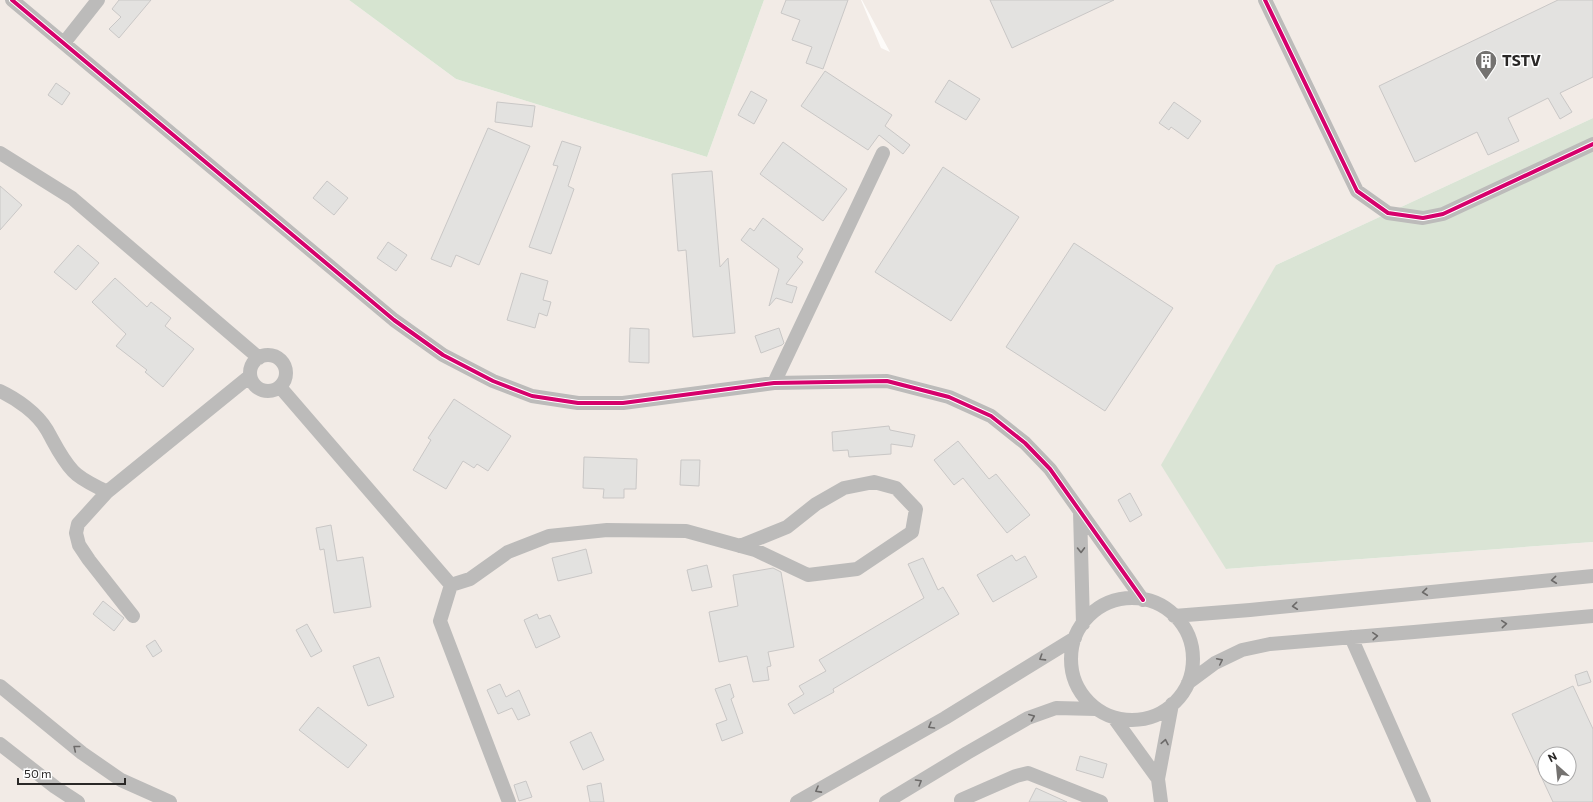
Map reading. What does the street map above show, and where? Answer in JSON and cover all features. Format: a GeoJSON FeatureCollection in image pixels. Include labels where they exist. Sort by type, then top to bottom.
{"type":"FeatureCollection","features":[{"type":"Feature","properties":{"kind":"street"},"geometry":{"type":"LineString","coordinates":[[12,0],[394,320],[443,355],[493,381],[532,396],[578,403],[623,403],[774,382],[888,381],[949,397],[991,416],[1025,443],[1050,469],[1143,600]]}},
{"type":"Feature","properties":{"kind":"street"},"geometry":{"type":"LineString","coordinates":[[64,43],[98,0]]}},
{"type":"Feature","properties":{"kind":"street"},"geometry":{"type":"LineString","coordinates":[[1265,0],[1357,191],[1388,212],[1423,218],[1443,214],[1593,144]]}},
{"type":"Feature","properties":{"kind":"street"},"geometry":{"type":"LineString","coordinates":[[0,153],[72,198],[259,358]]}},
{"type":"Feature","properties":{"kind":"street"},"geometry":{"type":"LineString","coordinates":[[774,382],[883,153]]}},
{"type":"Feature","properties":{"kind":"street"},"geometry":{"type":"LineString","coordinates":[[268,355],[275,356],[284,364],[286,376],[280,387],[268,391],[262,390],[256,387],[252,382],[250,370],[252,364],[259,358],[268,355]]}},
{"type":"Feature","properties":{"kind":"street"},"geometry":{"type":"LineString","coordinates":[[133,616],[79,546],[76,533],[78,524],[106,492],[250,376]]}},
{"type":"Feature","properties":{"kind":"street"},"geometry":{"type":"LineString","coordinates":[[280,387],[451,585]]}},
{"type":"Feature","properties":{"kind":"street"},"geometry":{"type":"LineString","coordinates":[[0,392],[7,394],[35,414],[46,428],[60,456],[74,473],[106,492]]}},
{"type":"Feature","properties":{"kind":"street"},"geometry":{"type":"LineString","coordinates":[[451,585],[470,579],[508,552],[549,536],[608,530],[686,531],[740,546],[755,550],[808,575],[857,569],[912,532],[916,509],[896,488],[874,482],[844,488],[816,504],[787,527],[740,546]]}},
{"type":"Feature","properties":{"kind":"street"},"geometry":{"type":"LineString","coordinates":[[1080,511],[1083,624]]}},
{"type":"Feature","properties":{"kind":"street"},"geometry":{"type":"LineString","coordinates":[[1174,616],[1250,610],[1593,576]]}},
{"type":"Feature","properties":{"kind":"street"},"geometry":{"type":"LineString","coordinates":[[451,585],[440,621],[509,802]]}},
{"type":"Feature","properties":{"kind":"street"},"geometry":{"type":"LineString","coordinates":[[1124,599],[1143,600],[1160,605],[1174,616],[1186,630],[1192,647],[1193,665],[1188,683],[1180,697],[1172,704],[1155,716],[1135,720],[1114,718],[1096,709],[1081,694],[1073,676],[1071,657],[1075,638],[1083,624],[1094,612],[1109,603],[1124,599]]}},
{"type":"Feature","properties":{"kind":"street"},"geometry":{"type":"LineString","coordinates":[[1188,683],[1215,663],[1242,650],[1270,644],[1593,616]]}},
{"type":"Feature","properties":{"kind":"street"},"geometry":{"type":"LineString","coordinates":[[1351,637],[1424,802]]}},
{"type":"Feature","properties":{"kind":"street"},"geometry":{"type":"LineString","coordinates":[[797,802],[945,718],[1075,638]]}},
{"type":"Feature","properties":{"kind":"street"},"geometry":{"type":"LineString","coordinates":[[0,686],[82,753],[121,780],[170,802]]}},
{"type":"Feature","properties":{"kind":"street"},"geometry":{"type":"LineString","coordinates":[[1161,802],[1158,779],[1172,704]]}},
{"type":"Feature","properties":{"kind":"street"},"geometry":{"type":"LineString","coordinates":[[886,802],[1028,718],[1056,708],[1096,709]]}},
{"type":"Feature","properties":{"kind":"street"},"geometry":{"type":"LineString","coordinates":[[1114,718],[1158,779]]}},
{"type":"Feature","properties":{"kind":"street"},"geometry":{"type":"LineString","coordinates":[[0,744],[55,787],[78,802]]}},
{"type":"Feature","properties":{"kind":"street"},"geometry":{"type":"LineString","coordinates":[[961,800],[1016,776],[1028,773],[1101,802]]}},
{"type":"Feature","properties":{"kind":"shaded area"},"geometry":{"type":"Polygon","coordinates":[[[0,0],[349,0],[456,79],[707,157],[764,0],[861,0],[881,48],[890,52],[862,0],[1593,0],[1593,118],[1276,265],[1226,569],[1593,542],[1593,802],[0,802],[0,0]]]}},
{"type":"Feature","properties":{"kind":"green space"},"geometry":{"type":"Polygon","coordinates":[[[349,0],[764,0],[707,157],[456,79],[349,0]]]}},
{"type":"Feature","properties":{"kind":"green space"},"geometry":{"type":"Polygon","coordinates":[[[1593,118],[1593,542],[1226,569],[1161,465],[1276,265],[1593,118]]]}},
{"type":"Feature","properties":{"kind":"building"},"geometry":{"type":"Polygon","coordinates":[[[119,0],[151,0],[119,38],[109,29],[121,17],[112,9],[119,0]]]}},
{"type":"Feature","properties":{"kind":"building"},"geometry":{"type":"Polygon","coordinates":[[[786,0],[848,0],[823,69],[806,63],[812,47],[792,40],[800,20],[781,13],[786,0]]]}},
{"type":"Feature","properties":{"kind":"building"},"geometry":{"type":"Polygon","coordinates":[[[990,0],[1114,0],[1012,48],[990,0]]]}},
{"type":"Feature","properties":{"kind":"building","name":"TSTV"},"geometry":{"type":"Polygon","coordinates":[[[1558,0],[1593,0],[1593,77],[1560,93],[1572,112],[1560,119],[1548,98],[1508,118],[1519,141],[1488,155],[1477,132],[1415,162],[1379,86],[1558,0]]]}},
{"type":"Feature","properties":{"kind":"building"},"geometry":{"type":"Polygon","coordinates":[[[825,71],[892,115],[885,126],[910,145],[903,154],[879,135],[868,150],[801,106],[825,71]]]}},
{"type":"Feature","properties":{"kind":"building"},"geometry":{"type":"Polygon","coordinates":[[[949,80],[980,99],[966,120],[935,102],[949,80]]]}},
{"type":"Feature","properties":{"kind":"building"},"geometry":{"type":"Polygon","coordinates":[[[56,83],[70,93],[62,105],[48,95],[56,83]]]}},
{"type":"Feature","properties":{"kind":"building"},"geometry":{"type":"Polygon","coordinates":[[[751,91],[767,100],[754,124],[738,115],[751,91]]]}},
{"type":"Feature","properties":{"kind":"building"},"geometry":{"type":"Polygon","coordinates":[[[497,102],[535,106],[532,127],[495,122],[497,102]]]}},
{"type":"Feature","properties":{"kind":"building"},"geometry":{"type":"Polygon","coordinates":[[[1174,102],[1201,121],[1188,139],[1171,127],[1169,130],[1159,123],[1174,102]]]}},
{"type":"Feature","properties":{"kind":"building"},"geometry":{"type":"Polygon","coordinates":[[[488,128],[530,146],[479,265],[456,255],[451,267],[431,259],[488,128]]]}},
{"type":"Feature","properties":{"kind":"building"},"geometry":{"type":"Polygon","coordinates":[[[562,141],[581,147],[568,186],[574,189],[551,254],[529,247],[558,166],[553,165],[562,141]]]}},
{"type":"Feature","properties":{"kind":"building"},"geometry":{"type":"Polygon","coordinates":[[[783,142],[847,189],[823,221],[760,174],[783,142]]]}},
{"type":"Feature","properties":{"kind":"building"},"geometry":{"type":"Polygon","coordinates":[[[943,167],[1019,217],[951,321],[875,272],[943,167]]]}},
{"type":"Feature","properties":{"kind":"building"},"geometry":{"type":"Polygon","coordinates":[[[712,171],[720,267],[728,258],[735,333],[693,337],[686,250],[678,251],[672,174],[712,171]]]}},
{"type":"Feature","properties":{"kind":"building"},"geometry":{"type":"Polygon","coordinates":[[[327,181],[348,198],[334,215],[313,198],[327,181]]]}},
{"type":"Feature","properties":{"kind":"building"},"geometry":{"type":"Polygon","coordinates":[[[0,186],[22,205],[0,230],[0,186]]]}},
{"type":"Feature","properties":{"kind":"building"},"geometry":{"type":"Polygon","coordinates":[[[763,218],[803,249],[797,257],[803,262],[786,284],[797,287],[792,303],[776,298],[769,306],[779,269],[741,240],[750,228],[754,231],[763,218]]]}},
{"type":"Feature","properties":{"kind":"building"},"geometry":{"type":"Polygon","coordinates":[[[388,242],[407,255],[396,271],[377,258],[388,242]]]}},
{"type":"Feature","properties":{"kind":"building"},"geometry":{"type":"Polygon","coordinates":[[[1074,243],[1173,308],[1105,411],[1006,347],[1074,243]]]}},
{"type":"Feature","properties":{"kind":"building"},"geometry":{"type":"Polygon","coordinates":[[[78,245],[99,263],[76,290],[54,272],[78,245]]]}},
{"type":"Feature","properties":{"kind":"building"},"geometry":{"type":"Polygon","coordinates":[[[521,273],[548,281],[543,300],[551,302],[547,316],[539,313],[535,328],[507,320],[521,273]]]}},
{"type":"Feature","properties":{"kind":"building"},"geometry":{"type":"Polygon","coordinates":[[[115,278],[147,307],[151,302],[171,318],[165,326],[194,349],[163,387],[145,372],[147,370],[116,346],[126,334],[92,302],[115,278]]]}},
{"type":"Feature","properties":{"kind":"building"},"geometry":{"type":"Polygon","coordinates":[[[630,328],[649,329],[649,363],[629,362],[630,328]]]}},
{"type":"Feature","properties":{"kind":"building"},"geometry":{"type":"Polygon","coordinates":[[[779,328],[784,343],[761,353],[755,336],[779,328]]]}},
{"type":"Feature","properties":{"kind":"building"},"geometry":{"type":"Polygon","coordinates":[[[454,399],[511,436],[488,471],[477,464],[474,468],[463,461],[446,489],[413,470],[431,440],[428,438],[454,399]]]}},
{"type":"Feature","properties":{"kind":"building"},"geometry":{"type":"Polygon","coordinates":[[[889,426],[890,430],[915,435],[912,447],[891,444],[891,454],[849,457],[848,450],[833,451],[832,432],[889,426]]]}},
{"type":"Feature","properties":{"kind":"building"},"geometry":{"type":"Polygon","coordinates":[[[958,441],[989,479],[996,474],[1030,515],[1007,533],[963,478],[954,485],[934,460],[958,441]]]}},
{"type":"Feature","properties":{"kind":"building"},"geometry":{"type":"Polygon","coordinates":[[[584,457],[637,459],[636,489],[624,489],[624,498],[603,498],[604,489],[583,488],[584,457]]]}},
{"type":"Feature","properties":{"kind":"building"},"geometry":{"type":"Polygon","coordinates":[[[681,460],[700,460],[699,486],[680,485],[681,460]]]}},
{"type":"Feature","properties":{"kind":"building"},"geometry":{"type":"Polygon","coordinates":[[[1130,493],[1142,515],[1130,522],[1118,500],[1130,493]]]}},
{"type":"Feature","properties":{"kind":"building"},"geometry":{"type":"Polygon","coordinates":[[[331,525],[337,561],[363,557],[371,607],[334,613],[324,549],[320,550],[316,528],[331,525]]]}},
{"type":"Feature","properties":{"kind":"building"},"geometry":{"type":"Polygon","coordinates":[[[586,549],[592,573],[558,581],[552,558],[586,549]]]}},
{"type":"Feature","properties":{"kind":"building"},"geometry":{"type":"Polygon","coordinates":[[[1012,555],[1016,561],[1025,556],[1037,577],[993,602],[977,575],[1012,555]]]}},
{"type":"Feature","properties":{"kind":"building"},"geometry":{"type":"Polygon","coordinates":[[[923,558],[938,590],[943,587],[959,614],[833,689],[834,692],[794,714],[788,704],[804,694],[799,686],[826,671],[819,660],[924,598],[908,564],[923,558]]]}},
{"type":"Feature","properties":{"kind":"building"},"geometry":{"type":"Polygon","coordinates":[[[707,565],[712,587],[692,591],[687,570],[707,565]]]}},
{"type":"Feature","properties":{"kind":"building"},"geometry":{"type":"Polygon","coordinates":[[[773,568],[781,572],[794,647],[768,652],[771,666],[767,667],[769,680],[753,682],[747,656],[719,662],[709,612],[738,606],[733,575],[773,568]]]}},
{"type":"Feature","properties":{"kind":"building"},"geometry":{"type":"Polygon","coordinates":[[[103,601],[124,618],[114,631],[93,614],[103,601]]]}},
{"type":"Feature","properties":{"kind":"building"},"geometry":{"type":"Polygon","coordinates":[[[537,614],[539,619],[550,615],[560,637],[536,648],[524,620],[537,614]]]}},
{"type":"Feature","properties":{"kind":"building"},"geometry":{"type":"Polygon","coordinates":[[[307,624],[322,651],[311,657],[296,630],[307,624]]]}},
{"type":"Feature","properties":{"kind":"building"},"geometry":{"type":"Polygon","coordinates":[[[155,640],[162,651],[153,657],[146,646],[155,640]]]}},
{"type":"Feature","properties":{"kind":"building"},"geometry":{"type":"Polygon","coordinates":[[[379,657],[394,697],[368,706],[353,666],[379,657]]]}},
{"type":"Feature","properties":{"kind":"building"},"geometry":{"type":"Polygon","coordinates":[[[1587,671],[1591,682],[1578,686],[1575,675],[1587,671]]]}},
{"type":"Feature","properties":{"kind":"building"},"geometry":{"type":"Polygon","coordinates":[[[500,684],[506,697],[519,690],[530,715],[518,720],[512,708],[498,714],[487,690],[500,684]]]}},
{"type":"Feature","properties":{"kind":"building"},"geometry":{"type":"Polygon","coordinates":[[[730,684],[734,697],[731,699],[743,733],[722,741],[716,724],[727,720],[715,689],[730,684]]]}},
{"type":"Feature","properties":{"kind":"building"},"geometry":{"type":"Polygon","coordinates":[[[1573,686],[1593,729],[1593,802],[1553,802],[1546,786],[1577,786],[1577,746],[1537,746],[1537,768],[1512,714],[1573,686]]]}},
{"type":"Feature","properties":{"kind":"building"},"geometry":{"type":"Polygon","coordinates":[[[318,707],[367,745],[348,768],[299,730],[318,707]]]}},
{"type":"Feature","properties":{"kind":"building"},"geometry":{"type":"Polygon","coordinates":[[[591,732],[604,760],[583,770],[570,742],[591,732]]]}},
{"type":"Feature","properties":{"kind":"building"},"geometry":{"type":"Polygon","coordinates":[[[1080,756],[1107,764],[1103,778],[1076,770],[1080,756]]]}},
{"type":"Feature","properties":{"kind":"building"},"geometry":{"type":"Polygon","coordinates":[[[526,781],[532,797],[519,801],[514,785],[526,781]]]}},
{"type":"Feature","properties":{"kind":"building"},"geometry":{"type":"Polygon","coordinates":[[[601,783],[604,802],[590,802],[587,786],[601,783]]]}},
{"type":"Feature","properties":{"kind":"building"},"geometry":{"type":"Polygon","coordinates":[[[1036,788],[1067,802],[1029,802],[1036,788]]]}},
{"type":"Feature","properties":{"kind":"cycle path"},"geometry":{"type":"LineString","coordinates":[[12,0],[394,320],[443,355],[493,381],[532,396],[578,403],[623,403],[774,383],[887,381],[949,397],[991,416],[1025,443],[1050,469],[1143,600]]}},
{"type":"Feature","properties":{"kind":"cycle path"},"geometry":{"type":"LineString","coordinates":[[1265,0],[1357,191],[1388,213],[1423,218],[1443,214],[1593,144]]}},
{"type":"Feature","properties":{"kind":"place","name":"TSTV"},"geometry":{"type":"Point","coordinates":[1486,80]}}]}
